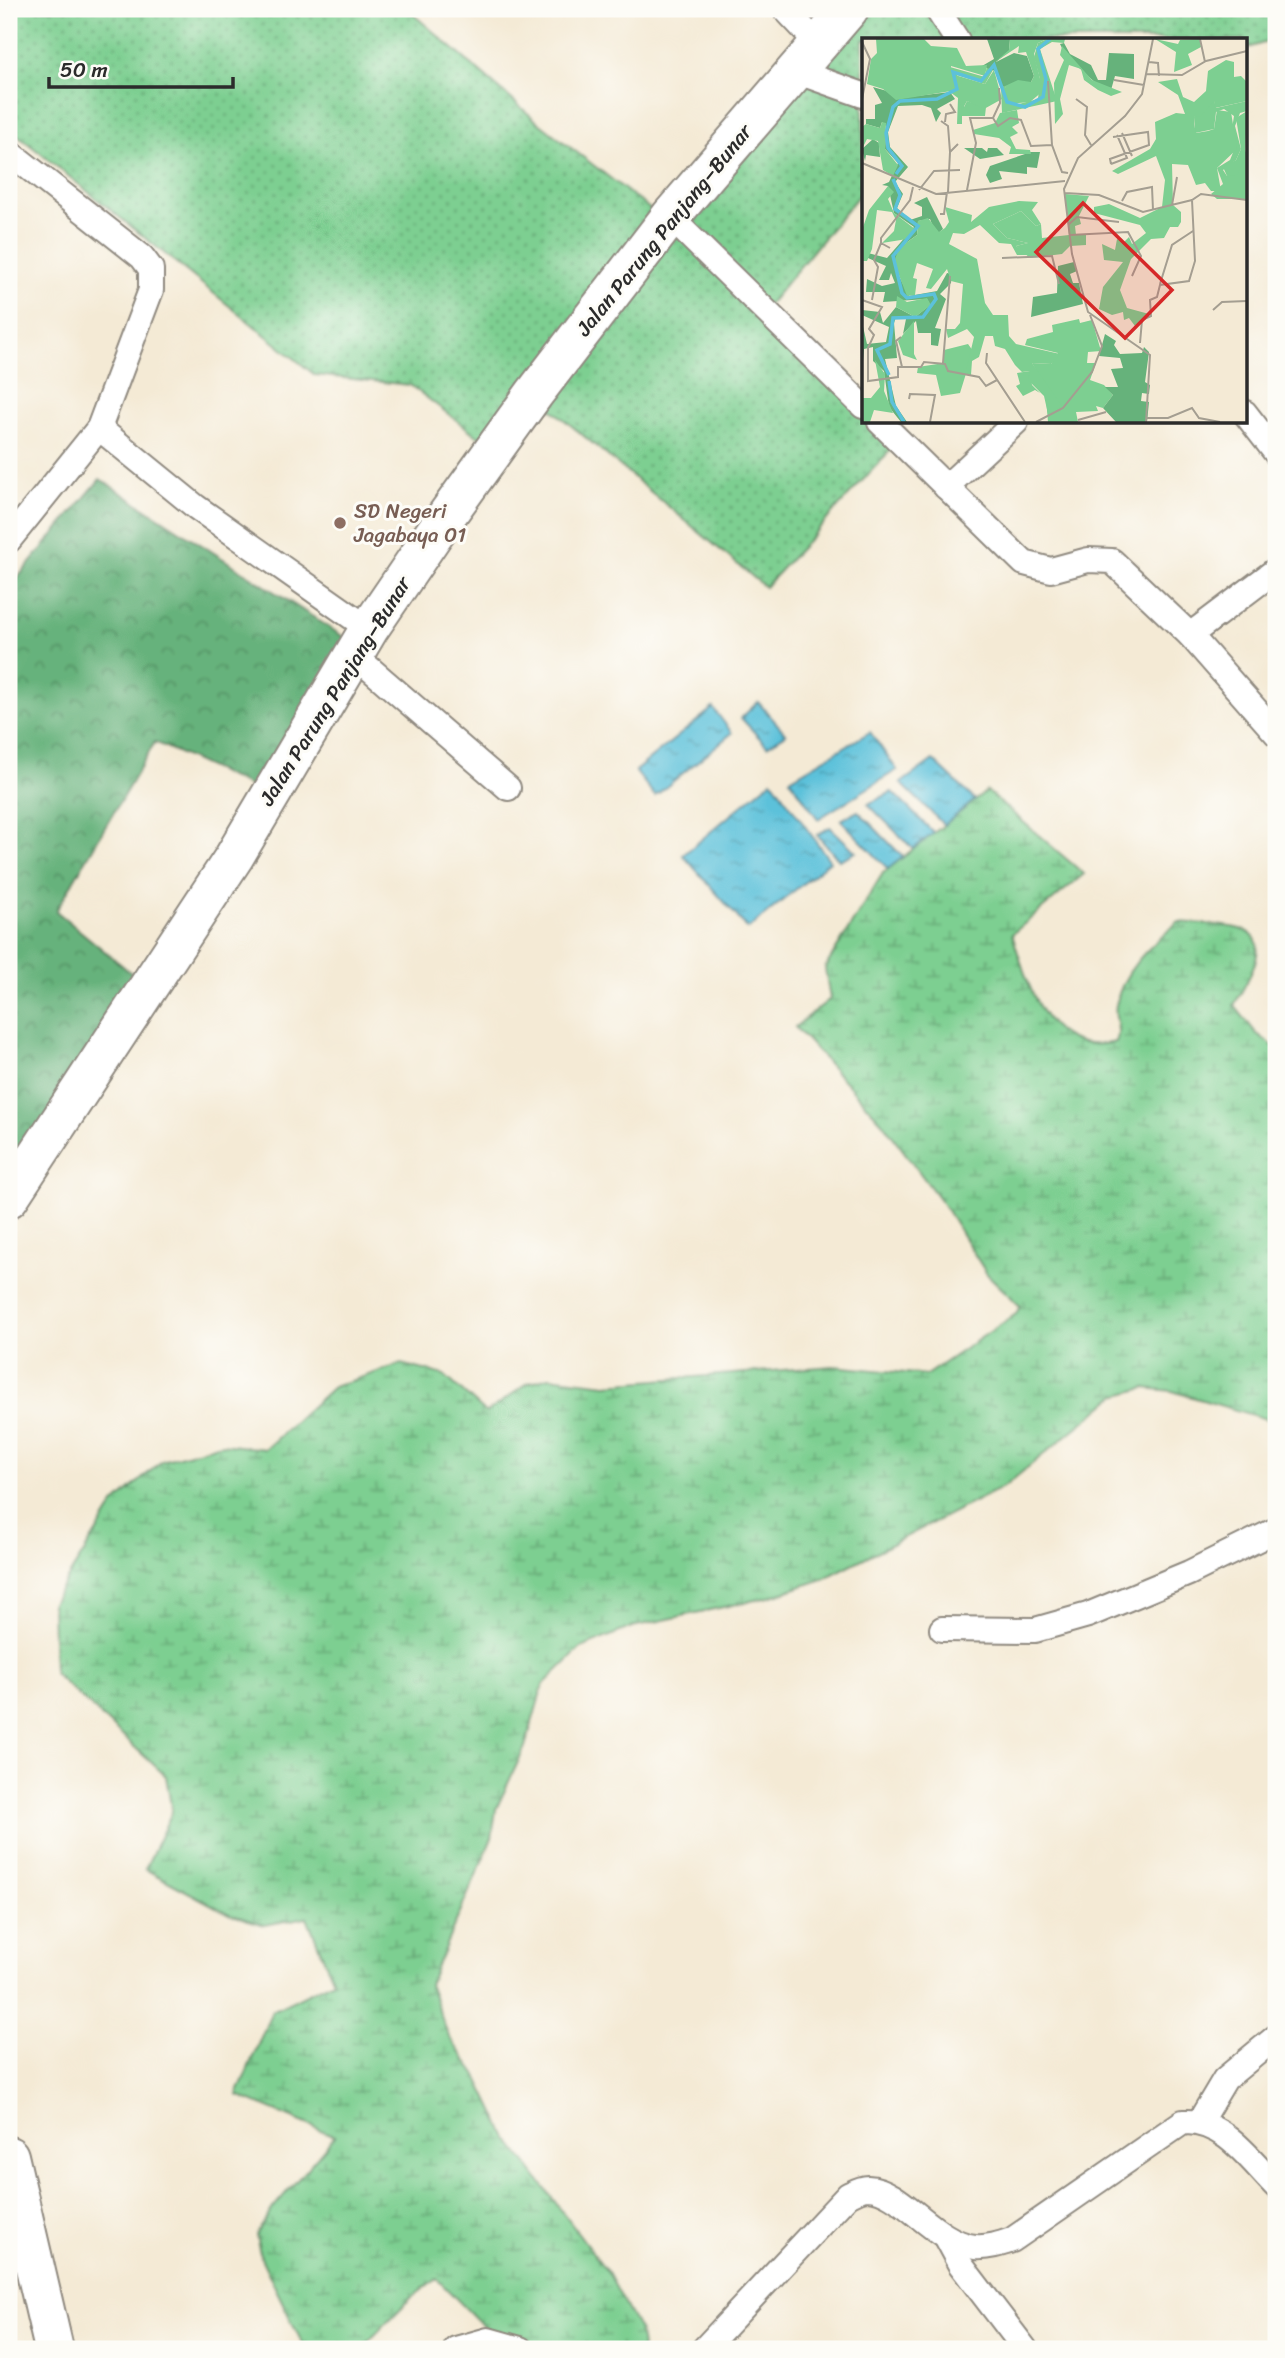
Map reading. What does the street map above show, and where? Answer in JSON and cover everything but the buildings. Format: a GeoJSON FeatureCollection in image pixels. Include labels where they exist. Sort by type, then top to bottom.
{"type":"FeatureCollection","features":[{"type":"Feature","properties":{"kind":"main road","name":"Jalan Parung Panjang–Bunar"},"geometry":{"type":"LineString","coordinates":[[9,1198],[234,857],[362,642],[534,394],[670,216],[849,9]]}},
{"type":"Feature","properties":{"kind":"main road"},"geometry":{"type":"LineString","coordinates":[[9,2156],[54,2349]]}},
{"type":"Feature","properties":{"kind":"street"},"geometry":{"type":"LineString","coordinates":[[785,9],[807,58],[862,94]]}},
{"type":"Feature","properties":{"kind":"street"},"geometry":{"type":"LineString","coordinates":[[937,9],[956,38]]}},
{"type":"Feature","properties":{"kind":"street"},"geometry":{"type":"LineString","coordinates":[[9,152],[142,257],[151,269],[151,290],[99,428],[9,540]]}},
{"type":"Feature","properties":{"kind":"street"},"geometry":{"type":"LineString","coordinates":[[670,216],[862,405]]}},
{"type":"Feature","properties":{"kind":"street"},"geometry":{"type":"LineString","coordinates":[[1246,414],[1276,453]]}},
{"type":"Feature","properties":{"kind":"street"},"geometry":{"type":"LineString","coordinates":[[882,424],[1024,563],[1051,570],[1088,560],[1112,561],[1190,635],[1276,733]]}},
{"type":"Feature","properties":{"kind":"street"},"geometry":{"type":"LineString","coordinates":[[946,487],[1014,424]]}},
{"type":"Feature","properties":{"kind":"street"},"geometry":{"type":"LineString","coordinates":[[99,428],[362,642],[508,788]]}},
{"type":"Feature","properties":{"kind":"street"},"geometry":{"type":"LineString","coordinates":[[1190,635],[1276,570]]}},
{"type":"Feature","properties":{"kind":"street"},"geometry":{"type":"LineString","coordinates":[[942,1629],[1035,1630],[1088,1615],[1189,1573],[1276,1530]]}},
{"type":"Feature","properties":{"kind":"street"},"geometry":{"type":"LineString","coordinates":[[1200,2121],[1225,2079],[1276,2037]]}},
{"type":"Feature","properties":{"kind":"street"},"geometry":{"type":"LineString","coordinates":[[704,2349],[848,2194],[865,2187],[881,2190],[946,2238],[973,2247],[990,2247],[1012,2240],[1183,2122],[1200,2121],[1219,2129],[1276,2186]]}},
{"type":"Feature","properties":{"kind":"street"},"geometry":{"type":"LineString","coordinates":[[946,2238],[960,2264],[1025,2349]]}},
{"type":"Feature","properties":{"kind":"street"},"geometry":{"type":"LineString","coordinates":[[456,2349],[488,2340],[520,2349]]}},
{"type":"Feature","properties":{"kind":"green space"},"geometry":{"type":"Polygon","coordinates":[[[9,9],[407,9],[539,123],[668,223],[855,9],[1276,9],[1276,39],[1246,49],[1246,38],[862,38],[862,191],[760,315],[862,412],[862,424],[875,424],[896,444],[765,587],[525,387],[480,438],[410,385],[315,375],[9,128],[9,9]]]}},
{"type":"Feature","properties":{"kind":"green space"},"geometry":{"type":"Polygon","coordinates":[[[100,479],[364,650],[281,801],[155,742],[56,911],[153,991],[9,1185],[9,588],[100,479]]]}},
{"type":"Feature","properties":{"kind":"green space"},"geometry":{"type":"Polygon","coordinates":[[[987,791],[1084,874],[1012,934],[1025,975],[1044,1014],[1056,1029],[1072,1040],[1092,1044],[1116,1042],[1116,1005],[1125,980],[1140,958],[1178,922],[1242,930],[1252,935],[1257,945],[1256,959],[1234,1005],[1256,1033],[1276,1048],[1276,1422],[1172,1391],[1145,1388],[1115,1396],[1005,1486],[823,1579],[769,1597],[632,1627],[581,1648],[543,1685],[525,1747],[496,1809],[492,1838],[429,1984],[449,2037],[477,2076],[506,2136],[608,2273],[640,2332],[642,2349],[522,2349],[490,2333],[437,2279],[411,2298],[361,2349],[305,2349],[261,2258],[256,2235],[273,2208],[335,2136],[237,2095],[272,2011],[333,1981],[307,1917],[265,1925],[229,1914],[145,1869],[172,1812],[166,1776],[54,1673],[52,1603],[115,1503],[162,1461],[221,1444],[265,1449],[333,1387],[401,1364],[444,1375],[486,1413],[528,1383],[549,1377],[606,1384],[833,1366],[926,1375],[1016,1314],[1020,1306],[987,1274],[943,1204],[882,1122],[795,1027],[830,999],[825,968],[883,873],[987,791]]]}},
{"type":"Feature","properties":{"kind":"water"},"geometry":{"type":"Polygon","coordinates":[[[758,702],[786,734],[767,746],[741,718],[758,702]]]}},
{"type":"Feature","properties":{"kind":"water"},"geometry":{"type":"Polygon","coordinates":[[[713,708],[732,733],[655,796],[635,771],[713,708]]]}},
{"type":"Feature","properties":{"kind":"water"},"geometry":{"type":"Polygon","coordinates":[[[870,732],[897,770],[818,819],[790,779],[870,732]]]}},
{"type":"Feature","properties":{"kind":"water"},"geometry":{"type":"Polygon","coordinates":[[[933,760],[975,800],[944,825],[901,783],[933,760]]]}},
{"type":"Feature","properties":{"kind":"water"},"geometry":{"type":"Polygon","coordinates":[[[772,780],[830,861],[748,929],[683,855],[772,780]]]}},
{"type":"Feature","properties":{"kind":"water"},"geometry":{"type":"Polygon","coordinates":[[[892,792],[934,833],[913,849],[868,804],[892,792]]]}},
{"type":"Feature","properties":{"kind":"water"},"geometry":{"type":"Polygon","coordinates":[[[858,811],[903,857],[888,869],[841,820],[858,811]]]}},
{"type":"Feature","properties":{"kind":"water"},"geometry":{"type":"Polygon","coordinates":[[[830,827],[856,852],[839,860],[817,835],[830,827]]]}},
{"type":"Feature","properties":{"kind":"place","name":"SD Negeri Jagabaya 01"},"geometry":{"type":"Point","coordinates":[340,523]}}]}
